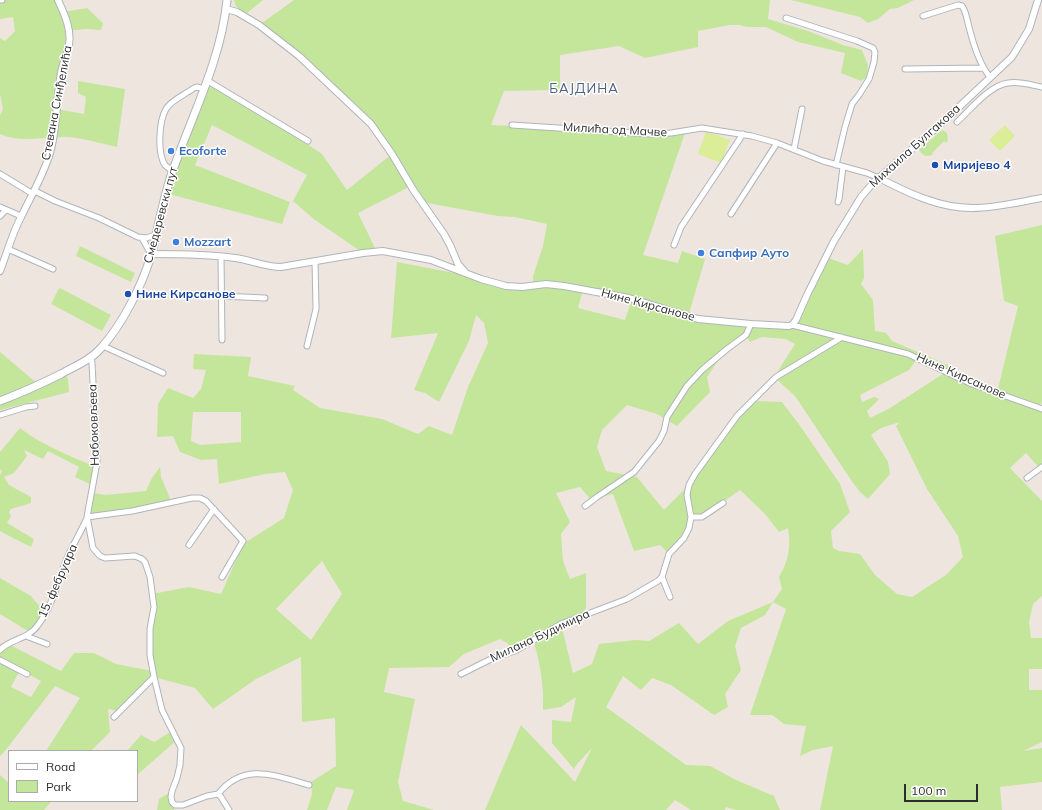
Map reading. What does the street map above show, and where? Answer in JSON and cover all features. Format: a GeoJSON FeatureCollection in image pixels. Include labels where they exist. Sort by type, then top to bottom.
{"type":"FeatureCollection","features":[{"type":"Feature","properties":{"kind":"main road","name":"Смедеревски пут"},"geometry":{"type":"LineString","coordinates":[[0,401],[39,385],[91,357],[103,346],[116,329],[140,285],[151,254],[165,193],[172,170],[205,89],[220,44],[227,0]]}},
{"type":"Feature","properties":{"kind":"street","name":"Стевана Синђелића"},"geometry":{"type":"LineString","coordinates":[[0,270],[21,216],[34,192],[46,165],[51,149],[56,125],[61,72],[69,44],[70,34],[58,0]]}},
{"type":"Feature","properties":{"kind":"street","name":"Михаила Булгакова"},"geometry":{"type":"LineString","coordinates":[[792,325],[796,320],[806,295],[825,257],[861,197],[879,178],[942,123],[1012,56],[1029,29],[1038,0]]}},
{"type":"Feature","properties":{"kind":"street"},"geometry":{"type":"LineString","coordinates":[[923,16],[958,5],[962,6],[965,10],[972,38],[983,68],[990,77]]}},
{"type":"Feature","properties":{"kind":"street"},"geometry":{"type":"LineString","coordinates":[[226,8],[237,12],[299,56],[371,124],[392,154],[414,191],[444,234],[450,244],[458,264],[468,274]]}},
{"type":"Feature","properties":{"kind":"street"},"geometry":{"type":"LineString","coordinates":[[786,18],[857,41],[873,48],[875,52],[869,79],[852,104],[836,165]]}},
{"type":"Feature","properties":{"kind":"street"},"geometry":{"type":"LineString","coordinates":[[905,68],[983,68]]}},
{"type":"Feature","properties":{"kind":"street"},"geometry":{"type":"LineString","coordinates":[[208,81],[308,141]]}},
{"type":"Feature","properties":{"kind":"street"},"geometry":{"type":"LineString","coordinates":[[957,122],[999,85],[1012,82],[1042,87]]}},
{"type":"Feature","properties":{"kind":"street"},"geometry":{"type":"LineString","coordinates":[[172,170],[166,166],[162,160],[160,135],[163,116],[167,108],[194,88],[197,87],[205,89]]}},
{"type":"Feature","properties":{"kind":"street"},"geometry":{"type":"LineString","coordinates":[[794,149],[802,109]]}},
{"type":"Feature","properties":{"kind":"street","name":"Милића од Мачве"},"geometry":{"type":"LineString","coordinates":[[512,125],[650,134],[671,133],[702,128],[743,134],[777,143],[818,160],[879,178]]}},
{"type":"Feature","properties":{"kind":"street"},"geometry":{"type":"LineString","coordinates":[[674,245],[681,227],[743,134]]}},
{"type":"Feature","properties":{"kind":"street"},"geometry":{"type":"LineString","coordinates":[[731,214],[777,143]]}},
{"type":"Feature","properties":{"kind":"street"},"geometry":{"type":"LineString","coordinates":[[838,202],[843,167]]}},
{"type":"Feature","properties":{"kind":"street"},"geometry":{"type":"LineString","coordinates":[[0,174],[34,192],[142,238],[151,254]]}},
{"type":"Feature","properties":{"kind":"street"},"geometry":{"type":"LineString","coordinates":[[879,178],[917,196],[940,204],[955,207],[991,207],[1042,198]]}},
{"type":"Feature","properties":{"kind":"street"},"geometry":{"type":"LineString","coordinates":[[0,206],[21,216]]}},
{"type":"Feature","properties":{"kind":"street"},"geometry":{"type":"LineString","coordinates":[[0,216],[6,210]]}},
{"type":"Feature","properties":{"kind":"street"},"geometry":{"type":"LineString","coordinates":[[142,238],[156,235]]}},
{"type":"Feature","properties":{"kind":"street"},"geometry":{"type":"LineString","coordinates":[[8,249],[53,270]]}},
{"type":"Feature","properties":{"kind":"street","name":"Нине Кирсанове"},"geometry":{"type":"LineString","coordinates":[[151,254],[196,254],[221,256],[277,267],[383,251],[431,260],[506,286],[522,287],[546,284],[616,295],[702,320],[784,327],[792,325],[908,354],[972,384],[1042,409]]}},
{"type":"Feature","properties":{"kind":"street"},"geometry":{"type":"LineString","coordinates":[[221,256],[222,340]]}},
{"type":"Feature","properties":{"kind":"street"},"geometry":{"type":"LineString","coordinates":[[307,346],[316,309],[315,261]]}},
{"type":"Feature","properties":{"kind":"street"},"geometry":{"type":"LineString","coordinates":[[221,296],[265,298]]}},
{"type":"Feature","properties":{"kind":"street"},"geometry":{"type":"LineString","coordinates":[[585,506],[596,496],[634,472],[658,441],[664,431],[667,417],[687,386],[702,370],[727,348],[746,335],[751,324]]}},
{"type":"Feature","properties":{"kind":"street"},"geometry":{"type":"LineString","coordinates":[[670,597],[662,577],[669,554],[684,538],[689,528],[691,517],[687,495],[689,485],[695,474],[737,416],[776,377],[841,337]]}},
{"type":"Feature","properties":{"kind":"street"},"geometry":{"type":"LineString","coordinates":[[103,346],[164,373]]}},
{"type":"Feature","properties":{"kind":"street","name":"Набоковљева"},"geometry":{"type":"LineString","coordinates":[[91,357],[97,462],[87,517],[93,548],[100,556],[105,558],[136,556],[142,559],[147,566],[154,607],[150,629],[154,677],[162,710],[181,748],[180,765],[171,798],[172,802],[175,805],[183,805],[207,796],[218,794]]}},
{"type":"Feature","properties":{"kind":"street"},"geometry":{"type":"LineString","coordinates":[[0,415],[26,407],[35,406]]}},
{"type":"Feature","properties":{"kind":"street"},"geometry":{"type":"LineString","coordinates":[[1027,478],[1042,467]]}},
{"type":"Feature","properties":{"kind":"street"},"geometry":{"type":"LineString","coordinates":[[87,517],[132,511],[197,498],[206,500],[244,541],[222,577]]}},
{"type":"Feature","properties":{"kind":"street"},"geometry":{"type":"LineString","coordinates":[[691,517],[702,516],[723,503]]}},
{"type":"Feature","properties":{"kind":"street"},"geometry":{"type":"LineString","coordinates":[[190,545],[214,509]]}},
{"type":"Feature","properties":{"kind":"street","name":"15. фебруара"},"geometry":{"type":"LineString","coordinates":[[0,650],[4,646],[26,636],[38,626],[55,592],[65,564],[87,517]]}},
{"type":"Feature","properties":{"kind":"street","name":"Милана Будимира"},"geometry":{"type":"LineString","coordinates":[[461,674],[493,658],[514,651],[560,624],[627,599],[646,589],[662,577]]}},
{"type":"Feature","properties":{"kind":"street"},"geometry":{"type":"LineString","coordinates":[[26,636],[48,644]]}},
{"type":"Feature","properties":{"kind":"street"},"geometry":{"type":"LineString","coordinates":[[0,660],[26,674]]}},
{"type":"Feature","properties":{"kind":"street"},"geometry":{"type":"LineString","coordinates":[[114,717],[154,677]]}},
{"type":"Feature","properties":{"kind":"street"},"geometry":{"type":"LineString","coordinates":[[229,810],[218,794],[222,788],[238,777],[258,773],[276,775],[309,785]]}},
{"type":"Feature","properties":{"kind":"green space"},"geometry":{"type":"Polygon","coordinates":[[[0,0],[58,0],[63,12],[87,8],[103,23],[101,30],[86,29],[66,31],[67,39],[57,109],[84,114],[86,97],[78,93],[78,81],[125,89],[117,147],[68,137],[17,139],[0,134],[0,115],[3,109],[0,94],[0,38],[5,41],[15,31],[13,17],[0,19],[0,0]]]}},
{"type":"Feature","properties":{"kind":"green space"},"geometry":{"type":"Polygon","coordinates":[[[234,0],[263,0],[247,13],[237,7],[234,0]]]}},
{"type":"Feature","properties":{"kind":"green space"},"geometry":{"type":"Polygon","coordinates":[[[294,0],[770,0],[768,19],[808,31],[843,45],[862,50],[868,65],[867,77],[861,81],[841,73],[845,53],[798,42],[766,27],[730,25],[698,31],[698,47],[645,58],[619,46],[560,55],[560,90],[504,91],[491,125],[600,130],[620,133],[686,130],[643,255],[678,263],[682,251],[705,259],[688,317],[792,325],[825,257],[848,265],[863,249],[864,278],[861,284],[873,300],[875,331],[886,333],[892,341],[948,365],[948,370],[997,393],[1018,306],[1004,301],[995,236],[1042,225],[1042,401],[1040,408],[1042,409],[1042,467],[1040,469],[1026,453],[1010,468],[1042,501],[1042,596],[1033,604],[1029,622],[1031,638],[1042,638],[1042,669],[1029,669],[1029,690],[1042,690],[1042,742],[1023,751],[1042,748],[1042,782],[1000,787],[1002,810],[820,810],[833,746],[813,750],[800,756],[806,726],[784,724],[772,715],[750,715],[786,609],[773,602],[765,615],[741,628],[735,646],[741,670],[725,694],[728,707],[714,715],[671,685],[652,678],[641,690],[623,676],[606,707],[686,765],[710,766],[736,780],[774,796],[780,810],[736,810],[726,807],[725,810],[691,810],[675,800],[666,810],[485,810],[521,725],[575,782],[592,748],[574,769],[552,743],[552,720],[571,722],[576,697],[561,707],[543,710],[541,673],[532,637],[521,641],[512,649],[507,643],[500,639],[464,654],[449,667],[389,668],[384,692],[415,699],[398,782],[403,801],[434,810],[347,810],[354,790],[336,787],[327,810],[307,810],[312,794],[311,782],[336,766],[335,718],[302,722],[301,657],[256,679],[213,709],[195,688],[154,677],[118,711],[108,709],[110,732],[92,750],[47,750],[80,698],[55,686],[0,756],[0,643],[4,646],[8,644],[61,671],[74,653],[94,653],[116,664],[153,671],[152,594],[189,587],[221,594],[243,544],[284,518],[293,490],[285,472],[265,474],[219,484],[217,459],[201,460],[180,452],[173,436],[157,437],[158,404],[168,388],[193,398],[201,389],[206,370],[193,369],[194,354],[251,357],[248,376],[295,386],[293,390],[320,408],[382,419],[418,434],[429,426],[452,435],[468,387],[488,343],[484,323],[476,315],[469,341],[439,402],[425,393],[414,390],[438,333],[391,338],[397,262],[491,280],[506,286],[533,285],[533,276],[543,246],[547,224],[515,217],[498,216],[427,203],[409,187],[358,213],[376,250],[363,253],[315,220],[293,201],[307,175],[212,125],[195,165],[290,202],[282,224],[165,193],[208,81],[308,141],[307,144],[322,154],[347,190],[392,154],[380,136],[313,70],[259,25],[294,0]],[[583,290],[578,308],[625,320],[632,299],[583,290]],[[746,335],[727,348],[707,377],[710,392],[677,426],[657,414],[627,405],[602,430],[597,447],[606,471],[637,477],[664,510],[689,485],[737,416],[752,401],[782,402],[840,484],[850,512],[831,531],[833,548],[839,551],[860,554],[875,575],[897,594],[912,597],[946,575],[963,557],[958,536],[927,489],[896,426],[900,422],[881,428],[871,435],[888,462],[890,474],[868,499],[860,492],[851,480],[795,396],[775,378],[795,344],[786,339],[762,337],[750,342],[746,335]],[[918,358],[909,370],[860,395],[862,402],[874,397],[879,399],[867,411],[870,418],[890,408],[946,372],[918,358]],[[193,412],[191,441],[200,445],[241,442],[241,412],[193,412]],[[580,487],[556,493],[570,522],[561,534],[563,561],[570,579],[586,573],[586,608],[582,615],[561,624],[573,673],[592,664],[599,644],[636,640],[649,641],[679,623],[698,644],[728,621],[773,602],[782,589],[779,577],[787,559],[789,547],[788,528],[779,532],[765,514],[740,490],[702,517],[691,517],[689,528],[669,554],[660,545],[634,551],[613,494],[590,499],[580,487]],[[322,561],[276,609],[311,640],[342,594],[322,561]],[[20,670],[11,687],[31,697],[41,681],[20,670]]]}},
{"type":"Feature","properties":{"kind":"green space"},"geometry":{"type":"Polygon","coordinates":[[[791,0],[914,0],[898,8],[890,9],[878,19],[868,23],[860,17],[791,0]]]}},
{"type":"Feature","properties":{"kind":"green space"},"geometry":{"type":"Polygon","coordinates":[[[1005,125],[1015,136],[1000,151],[989,140],[1005,125]]]}},
{"type":"Feature","properties":{"kind":"green space"},"geometry":{"type":"Polygon","coordinates":[[[942,130],[947,133],[948,140],[946,143],[944,141],[931,155],[925,156],[922,154],[919,150],[942,130]]]}},
{"type":"Feature","properties":{"kind":"green space"},"geometry":{"type":"Polygon","coordinates":[[[706,131],[730,140],[721,163],[698,154],[706,131]]]}},
{"type":"Feature","properties":{"kind":"green space"},"geometry":{"type":"Polygon","coordinates":[[[80,246],[135,273],[131,282],[76,256],[80,246]]]}},
{"type":"Feature","properties":{"kind":"green space"},"geometry":{"type":"Polygon","coordinates":[[[60,288],[111,315],[102,331],[51,304],[60,288]]]}},
{"type":"Feature","properties":{"kind":"green space"},"geometry":{"type":"Polygon","coordinates":[[[0,352],[39,385],[64,372],[68,379],[69,392],[0,410],[0,352]]]}},
{"type":"Feature","properties":{"kind":"green space"},"geometry":{"type":"Polygon","coordinates":[[[20,428],[46,445],[96,467],[94,486],[75,477],[79,467],[48,451],[43,459],[24,450],[27,456],[14,473],[4,477],[9,485],[31,497],[31,503],[11,509],[9,512],[11,516],[7,523],[34,539],[31,547],[0,531],[0,475],[2,471],[0,469],[0,452],[20,428]]]}},
{"type":"Feature","properties":{"kind":"green space"},"geometry":{"type":"Polygon","coordinates":[[[160,467],[161,477],[172,503],[87,517],[92,493],[106,495],[146,491],[152,478],[160,467]]]}},
{"type":"Feature","properties":{"kind":"green space"},"geometry":{"type":"Polygon","coordinates":[[[0,578],[31,596],[45,613],[31,633],[0,614],[0,578]]]}},
{"type":"Feature","properties":{"kind":"green space"},"geometry":{"type":"Polygon","coordinates":[[[172,731],[177,740],[138,774],[138,750],[128,750],[141,735],[154,742],[172,731]]]}},
{"type":"Feature","properties":{"kind":"green space"},"geometry":{"type":"Polygon","coordinates":[[[0,775],[8,782],[8,802],[51,802],[44,810],[0,810],[0,775]]]}},
{"type":"Feature","properties":{"kind":"green space"},"geometry":{"type":"Polygon","coordinates":[[[172,791],[175,805],[174,810],[157,810],[159,799],[172,791]]]}},
{"type":"Feature","properties":{"kind":"place","name":"Ecoforte"},"geometry":{"type":"Point","coordinates":[171,151]}},
{"type":"Feature","properties":{"kind":"place","name":"Миријево 4"},"geometry":{"type":"Point","coordinates":[935,165]}},
{"type":"Feature","properties":{"kind":"place","name":"Mozzart"},"geometry":{"type":"Point","coordinates":[176,242]}},
{"type":"Feature","properties":{"kind":"place","name":"Сапфир Ауто"},"geometry":{"type":"Point","coordinates":[701,253]}},
{"type":"Feature","properties":{"kind":"place","name":"Нине Кирсанове"},"geometry":{"type":"Point","coordinates":[128,294]}},
{"type":"Feature","properties":{"kind":"district","name":"БАЈДИНА"},"geometry":{"type":"Point","coordinates":[584,89]}}]}
